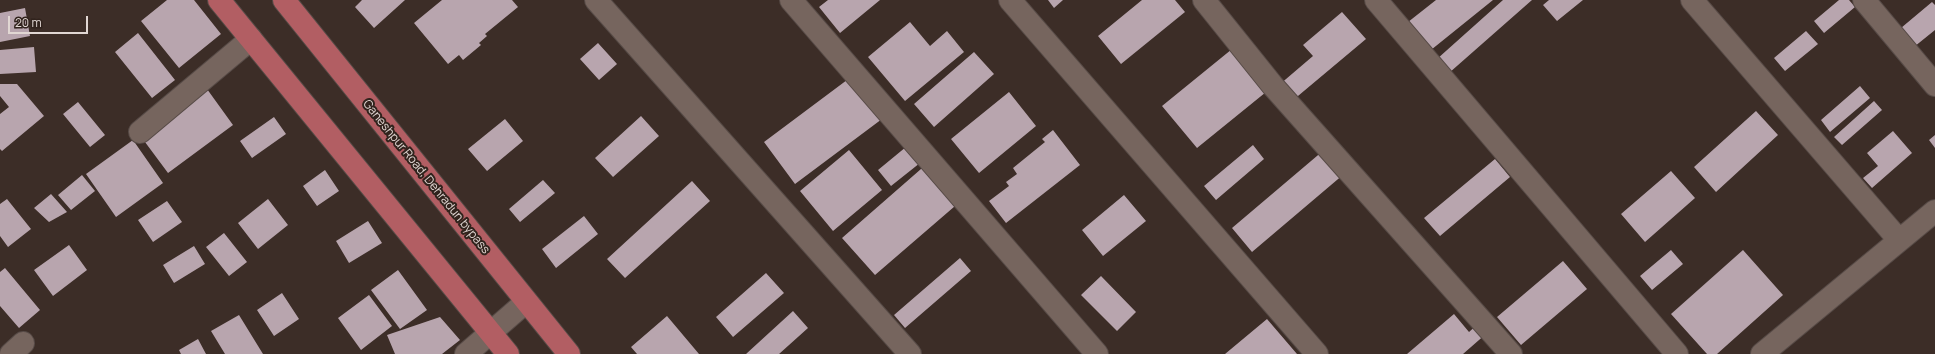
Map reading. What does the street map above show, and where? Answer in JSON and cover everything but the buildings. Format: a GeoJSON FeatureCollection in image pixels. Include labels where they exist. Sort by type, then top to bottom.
{"type":"FeatureCollection","features":[{"type":"Feature","properties":{"kind":"main road"},"geometry":{"type":"LineString","coordinates":[[219,0],[508,354]]}},
{"type":"Feature","properties":{"kind":"main road","name":"Ganeshpur Road, Dehradun bypass"},"geometry":{"type":"LineString","coordinates":[[284,0],[569,354]]}},
{"type":"Feature","properties":{"kind":"street"},"geometry":{"type":"LineString","coordinates":[[596,0],[910,354]]}},
{"type":"Feature","properties":{"kind":"street"},"geometry":{"type":"LineString","coordinates":[[791,0],[1097,354]]}},
{"type":"Feature","properties":{"kind":"street"},"geometry":{"type":"LineString","coordinates":[[1010,0],[1317,354]]}},
{"type":"Feature","properties":{"kind":"street"},"geometry":{"type":"LineString","coordinates":[[1204,0],[1274,86],[1511,354]]}},
{"type":"Feature","properties":{"kind":"street"},"geometry":{"type":"LineString","coordinates":[[1376,0],[1677,354]]}},
{"type":"Feature","properties":{"kind":"street"},"geometry":{"type":"LineString","coordinates":[[1692,0],[1899,240]]}},
{"type":"Feature","properties":{"kind":"street"},"geometry":{"type":"LineString","coordinates":[[1864,0],[1935,85]]}},
{"type":"Feature","properties":{"kind":"street"},"geometry":{"type":"LineString","coordinates":[[140,132],[251,39]]}},
{"type":"Feature","properties":{"kind":"street"},"geometry":{"type":"LineString","coordinates":[[1762,354],[1935,211]]}},
{"type":"Feature","properties":{"kind":"street"},"geometry":{"type":"LineString","coordinates":[[466,354],[526,302]]}}]}
